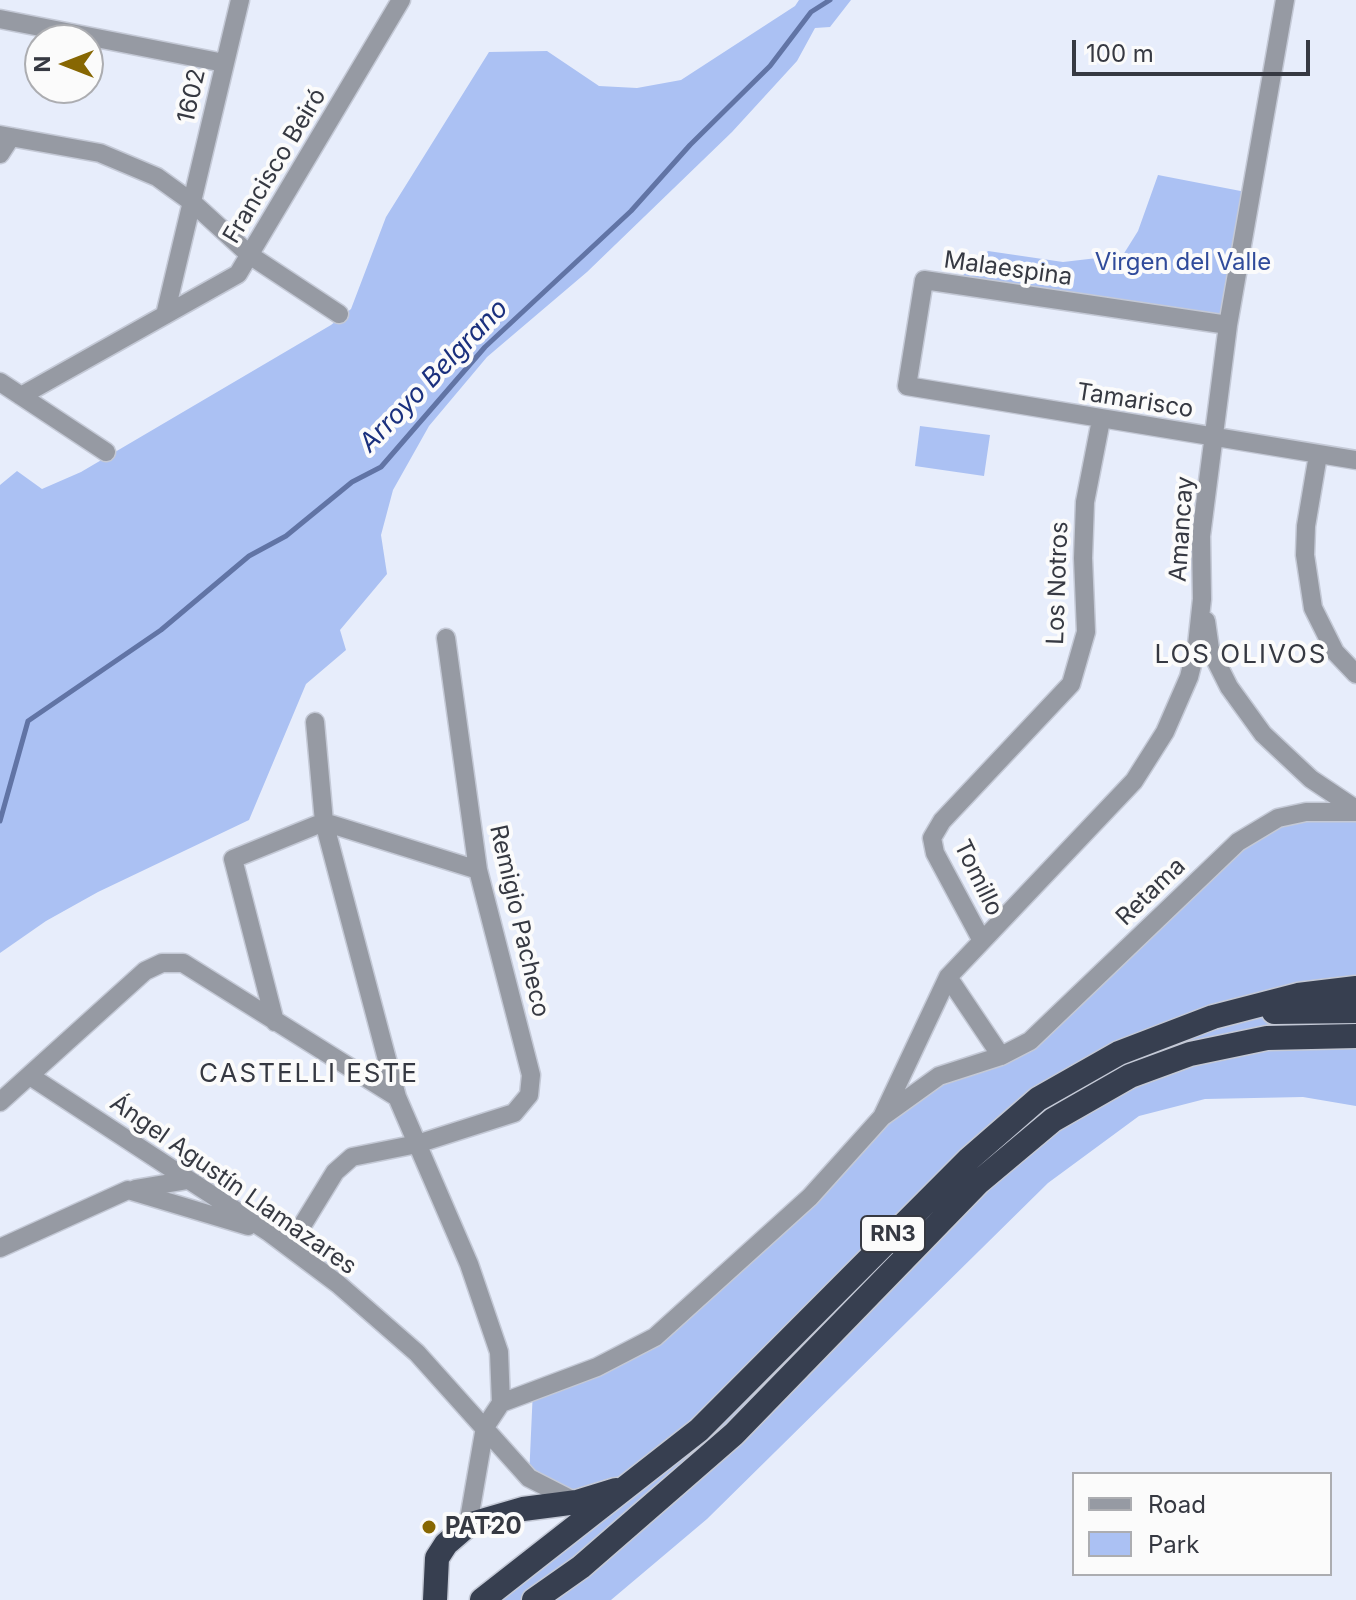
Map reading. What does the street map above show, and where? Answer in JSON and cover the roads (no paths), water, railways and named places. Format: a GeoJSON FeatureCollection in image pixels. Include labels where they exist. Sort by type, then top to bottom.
{"type":"FeatureCollection","features":[{"type":"Feature","properties":{"kind":"highway"},"geometry":{"type":"LineString","coordinates":[[1180,1030],[1247,1006],[1298,995],[1356,988]]}},
{"type":"Feature","properties":{"kind":"highway","name":"RN3"},"geometry":{"type":"LineString","coordinates":[[482,1600],[699,1430],[867,1259],[1019,1113],[1055,1087],[1094,1066],[1180,1030],[1256,1013],[1356,1011]]}},
{"type":"Feature","properties":{"kind":"highway","name":"RN3"},"geometry":{"type":"LineString","coordinates":[[534,1600],[581,1567],[734,1434],[979,1182],[1026,1139],[1075,1106],[1130,1076],[1190,1054],[1267,1038],[1356,1036]]}},
{"type":"Feature","properties":{"kind":"highway"},"geometry":{"type":"LineString","coordinates":[[1267,1038],[1356,1052]]}},
{"type":"Feature","properties":{"kind":"highway"},"geometry":{"type":"LineString","coordinates":[[435,1600],[437,1558],[446,1544],[468,1525],[523,1509],[577,1502],[637,1481]]}},
{"type":"Feature","properties":{"kind":"street","name":"1602"},"geometry":{"type":"LineString","coordinates":[[165,315],[240,0]]}},
{"type":"Feature","properties":{"kind":"street","name":"Francisco Beiró"},"geometry":{"type":"LineString","coordinates":[[382,33],[389,0]]}},
{"type":"Feature","properties":{"kind":"street","name":"Francisco Beiró"},"geometry":{"type":"LineString","coordinates":[[21,396],[238,274],[401,0]]}},
{"type":"Feature","properties":{"kind":"street","name":"Amancay"},"geometry":{"type":"LineString","coordinates":[[882,1117],[948,977],[1151,758],[1189,677],[1202,599],[1201,536],[1228,325],[1285,0]]}},
{"type":"Feature","properties":{"kind":"street"},"geometry":{"type":"LineString","coordinates":[[0,19],[224,63]]}},
{"type":"Feature","properties":{"kind":"street"},"geometry":{"type":"LineString","coordinates":[[0,154],[6,136],[100,153],[125,161],[157,177],[193,203],[251,256],[339,314]]}},
{"type":"Feature","properties":{"kind":"street","name":"Malaespina"},"geometry":{"type":"LineString","coordinates":[[907,386],[924,280],[1228,325]]}},
{"type":"Feature","properties":{"kind":"street"},"geometry":{"type":"LineString","coordinates":[[0,382],[106,452]]}},
{"type":"Feature","properties":{"kind":"street","name":"Tamarisco"},"geometry":{"type":"LineString","coordinates":[[907,386],[1356,460]]}},
{"type":"Feature","properties":{"kind":"street","name":"Los Notros"},"geometry":{"type":"LineString","coordinates":[[932,838],[942,821],[1071,684],[1086,632],[1083,558],[1085,502],[1101,420]]}},
{"type":"Feature","properties":{"kind":"street"},"geometry":{"type":"LineString","coordinates":[[1318,455],[1306,526],[1305,555],[1313,608],[1335,652],[1356,674]]}},
{"type":"Feature","properties":{"kind":"street"},"geometry":{"type":"LineString","coordinates":[[1202,599],[1210,649],[1229,687],[1263,734],[1311,779],[1356,810]]}},
{"type":"Feature","properties":{"kind":"street","name":"Remigio Pacheco"},"geometry":{"type":"LineString","coordinates":[[417,1144],[514,1113],[529,1095],[531,1075],[478,870],[446,638]]}},
{"type":"Feature","properties":{"kind":"street"},"geometry":{"type":"LineString","coordinates":[[315,722],[324,822],[397,1097],[469,1264],[495,1338],[502,1375],[501,1403],[485,1427],[468,1525]]}},
{"type":"Feature","properties":{"kind":"street","name":"Retama"},"geometry":{"type":"LineString","coordinates":[[882,1117],[939,1076],[1001,1056],[1030,1041],[1238,842],[1278,818],[1306,812],[1356,810]]}},
{"type":"Feature","properties":{"kind":"street"},"geometry":{"type":"LineString","coordinates":[[275,1022],[233,859],[324,822],[343,825],[478,870]]}},
{"type":"Feature","properties":{"kind":"street","name":"Tomillo"},"geometry":{"type":"LineString","coordinates":[[932,838],[935,853],[981,939]]}},
{"type":"Feature","properties":{"kind":"street"},"geometry":{"type":"LineString","coordinates":[[0,1102],[145,971],[162,963],[183,963],[397,1097]]}},
{"type":"Feature","properties":{"kind":"street"},"geometry":{"type":"LineString","coordinates":[[948,977],[1001,1056]]}},
{"type":"Feature","properties":{"kind":"street","name":"Ángel Agustín Llamazares"},"geometry":{"type":"LineString","coordinates":[[30,1076],[289,1247],[417,1353],[529,1478],[577,1502]]}},
{"type":"Feature","properties":{"kind":"street"},"geometry":{"type":"LineString","coordinates":[[501,1403],[597,1367],[655,1337],[810,1197],[882,1117]]}},
{"type":"Feature","properties":{"kind":"street"},"geometry":{"type":"LineString","coordinates":[[289,1247],[335,1172],[352,1157],[417,1144]]}},
{"type":"Feature","properties":{"kind":"street"},"geometry":{"type":"LineString","coordinates":[[0,1248],[128,1190],[188,1180]]}},
{"type":"Feature","properties":{"kind":"street"},"geometry":{"type":"LineString","coordinates":[[128,1190],[270,1233]]}},
{"type":"Feature","properties":{"kind":"waterway","name":"Arroyo Belgrano"},"geometry":{"type":"LineString","coordinates":[[0,821],[28,721],[161,630],[249,556],[286,536],[352,482],[381,467],[485,347],[631,211],[690,145],[770,66],[811,12],[830,0]]}},
{"type":"Feature","properties":{"kind":"place","name":"PAT20"},"geometry":{"type":"Point","coordinates":[429,1527]}},
{"type":"Feature","properties":{"kind":"district","name":"LOS OLIVOS"},"geometry":{"type":"Point","coordinates":[1241,655]}},
{"type":"Feature","properties":{"kind":"district","name":"CASTELLI ESTE"},"geometry":{"type":"Point","coordinates":[309,1074]}},
{"type":"Feature","properties":{"kind":"park label","name":"Virgen del Valle"},"geometry":{"type":"Point","coordinates":[1183,263]}}]}
